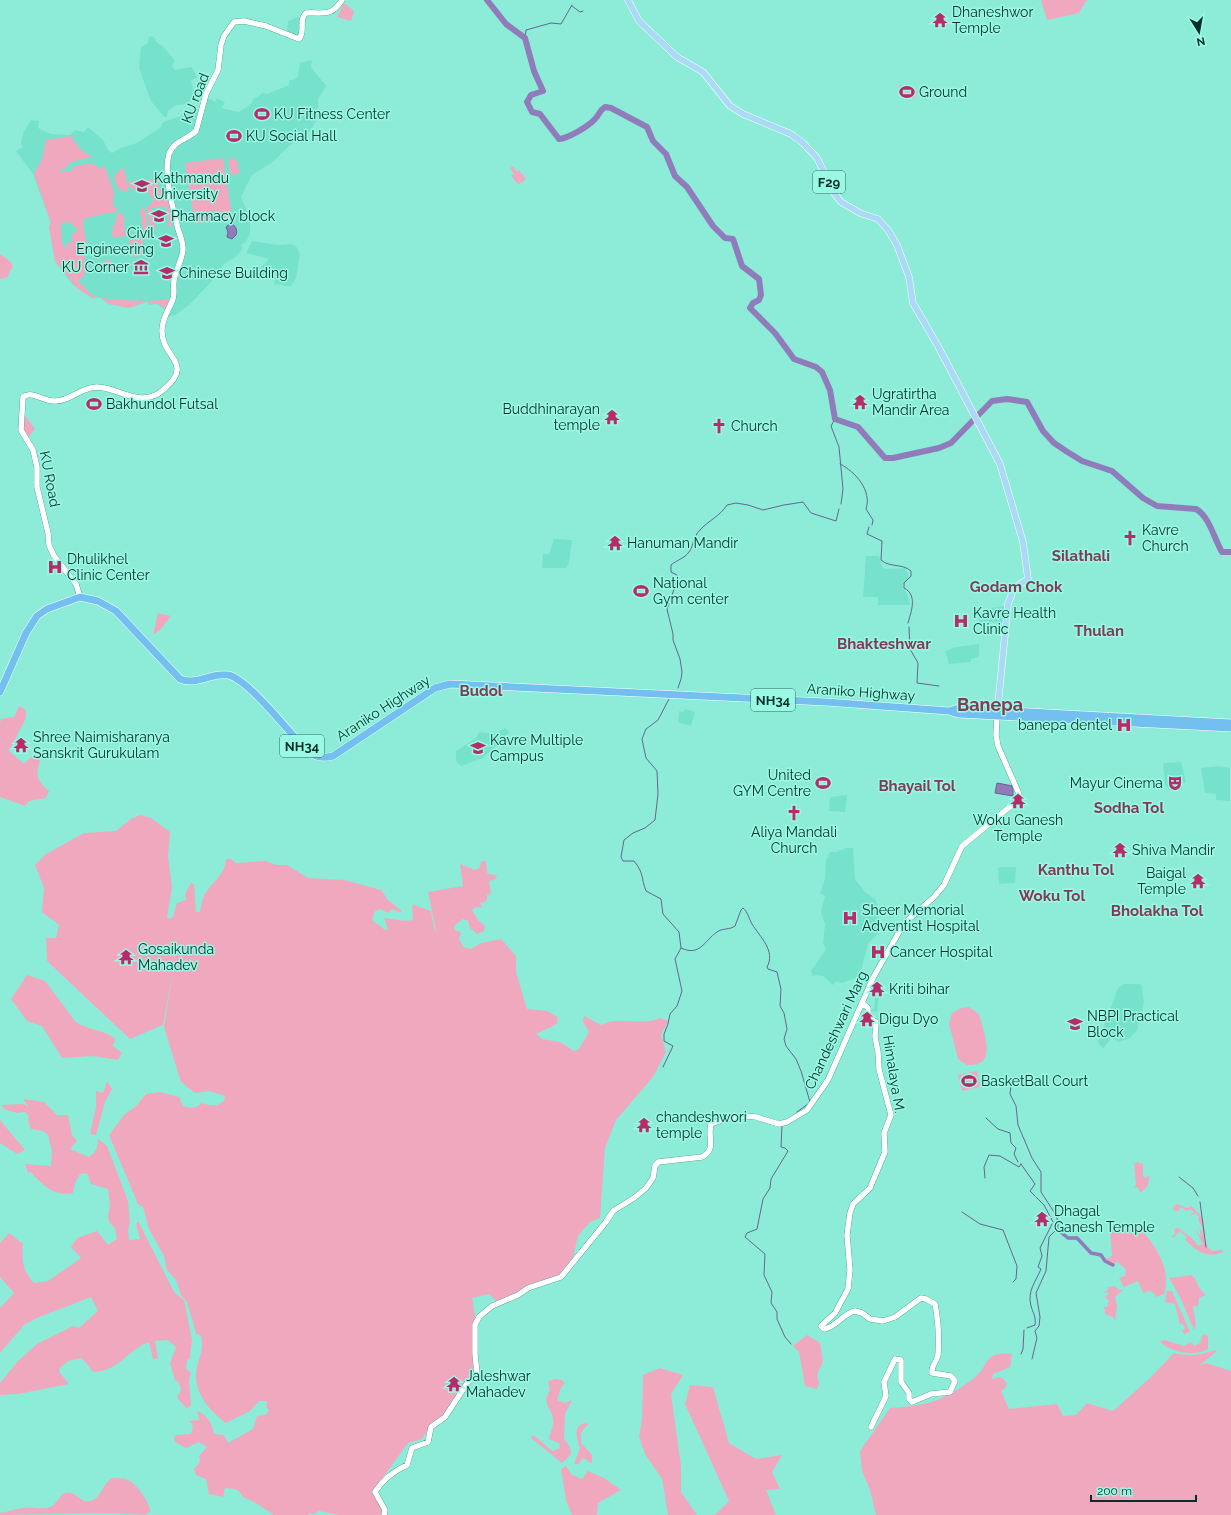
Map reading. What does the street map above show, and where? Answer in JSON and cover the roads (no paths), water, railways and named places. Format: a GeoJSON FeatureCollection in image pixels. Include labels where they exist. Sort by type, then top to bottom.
{"type":"FeatureCollection","features":[{"type":"Feature","properties":{"kind":"highway"},"geometry":{"type":"LineString","coordinates":[[0,692],[26,633],[37,616],[47,608],[80,597]]}},
{"type":"Feature","properties":{"kind":"highway","name":"Araniko Highway"},"geometry":{"type":"LineString","coordinates":[[80,597],[98,601],[116,611],[180,679],[191,682],[228,675],[243,681],[311,755],[323,758],[333,756],[435,688],[450,684],[826,702],[949,710],[958,708],[997,713],[1231,728]]}},
{"type":"Feature","properties":{"kind":"highway","name":"Araniko Highway"},"geometry":{"type":"LineString","coordinates":[[997,713],[1231,723]]}},
{"type":"Feature","properties":{"kind":"main road","name":"F29"},"geometry":{"type":"LineString","coordinates":[[628,0],[639,21],[677,58],[703,72],[730,106],[743,114],[791,134],[803,142],[817,158],[834,193],[841,202],[860,213],[882,221],[894,240],[909,277],[913,303],[982,427],[1003,472],[1023,542],[1028,569],[1028,579],[1014,588],[1008,604],[997,713]]}},
{"type":"Feature","properties":{"kind":"street","name":"KU road"},"geometry":{"type":"LineString","coordinates":[[173,296],[174,282],[183,247],[168,190],[169,155],[173,145],[196,131],[206,94],[218,70],[221,45],[224,36],[234,22],[242,21],[271,27],[288,36],[299,39],[302,35],[302,18],[306,13],[326,14],[333,12],[342,0]]}},
{"type":"Feature","properties":{"kind":"street","name":"KU Road"},"geometry":{"type":"LineString","coordinates":[[80,597],[76,584],[51,551],[37,487],[37,467],[33,450],[21,430],[22,401],[24,395],[28,394],[52,402],[66,400],[93,387],[105,388],[138,399],[159,393],[178,374],[175,363],[162,333],[164,316],[173,296]]}},
{"type":"Feature","properties":{"kind":"street","name":"Chandeshwari Marg"},"geometry":{"type":"LineString","coordinates":[[384,1515],[385,1510],[375,1492],[378,1487],[392,1472],[407,1465],[412,1448],[428,1442],[431,1428],[445,1417],[468,1382],[477,1373],[475,1354],[475,1325],[477,1320],[492,1306],[518,1295],[528,1288],[559,1278],[606,1222],[613,1210],[634,1198],[646,1188],[653,1178],[655,1166],[658,1162],[702,1157],[707,1154],[711,1148],[711,1124],[722,1120],[746,1116],[756,1117],[779,1124],[787,1122],[807,1110],[828,1080],[873,978],[899,932],[908,920],[934,897],[944,885],[962,846],[1017,801],[1020,794],[998,746],[996,735],[997,713]]}},
{"type":"Feature","properties":{"kind":"street","name":"Himalaya M."},"geometry":{"type":"LineString","coordinates":[[862,1003],[868,1008],[868,1017],[876,1022],[875,1037],[879,1069],[891,1118],[884,1133],[884,1156],[874,1175],[870,1188],[853,1204],[850,1213],[847,1235],[850,1270],[848,1289],[835,1313],[821,1326],[824,1329],[832,1327],[848,1313],[855,1311],[862,1313],[874,1321],[888,1320],[921,1298],[926,1299],[935,1304],[938,1331],[938,1357],[932,1368],[932,1373],[951,1376],[955,1381],[952,1390],[948,1393],[931,1394],[914,1401],[910,1401],[908,1393],[900,1379],[901,1360],[895,1359],[884,1382],[886,1396],[871,1427]]}},
{"type":"Feature","properties":{"kind":"waterway"},"geometry":{"type":"LineString","coordinates":[[487,0],[506,24],[525,38],[534,71],[543,91],[531,95],[527,102],[532,112],[540,114],[559,139],[578,132],[595,119],[605,107],[611,108],[647,127],[653,141],[666,154],[675,176],[687,187],[713,226],[725,238],[733,239],[742,266],[759,279],[761,295],[759,300],[753,303],[750,308],[775,333],[794,359],[816,367],[822,372],[830,390],[835,419],[858,427],[885,458],[893,458],[939,448],[951,443],[992,401],[1007,399],[1027,402],[1043,431],[1054,443],[1082,461],[1112,471],[1143,498],[1157,506],[1196,509],[1201,512],[1208,522],[1222,552],[1231,552]]}},
{"type":"Feature","properties":{"kind":"waterway"},"geometry":{"type":"LineString","coordinates":[[525,38],[526,30],[551,23],[561,24],[572,5]]}},
{"type":"Feature","properties":{"kind":"waterway"},"geometry":{"type":"LineString","coordinates":[[572,6],[580,12],[583,11]]}},
{"type":"Feature","properties":{"kind":"waterway"},"geometry":{"type":"LineString","coordinates":[[835,419],[831,426],[839,447],[843,489],[841,504]]}},
{"type":"Feature","properties":{"kind":"waterway"},"geometry":{"type":"LineString","coordinates":[[840,464],[852,472],[865,489],[867,496],[866,509],[873,520],[872,525]]}},
{"type":"Feature","properties":{"kind":"waterway"},"geometry":{"type":"LineString","coordinates":[[671,598],[678,578],[677,575],[671,572],[671,565],[687,554],[691,549],[698,533],[727,505],[736,503],[763,510],[803,502],[811,513],[836,521],[839,509]]}},
{"type":"Feature","properties":{"kind":"waterway"},"geometry":{"type":"LineString","coordinates":[[869,527],[867,534],[882,541],[881,560],[888,564],[904,567],[911,571],[911,576],[904,583],[904,588],[911,595],[912,599],[912,609],[908,623]]}},
{"type":"Feature","properties":{"kind":"waterway"},"geometry":{"type":"LineString","coordinates":[[669,604],[667,609],[673,640],[680,659],[682,672],[678,688]]}},
{"type":"Feature","properties":{"kind":"waterway"},"geometry":{"type":"LineString","coordinates":[[909,627],[910,649],[918,663],[917,683],[939,686]]}},
{"type":"Feature","properties":{"kind":"waterway"},"geometry":{"type":"LineString","coordinates":[[663,1067],[673,1046],[664,1041],[664,1034],[670,1014],[677,1006],[682,991],[675,959],[681,948],[679,932],[663,914],[661,899],[646,891],[641,872],[634,861],[623,861],[621,857],[624,840],[633,833],[645,828],[655,820],[658,794],[657,771],[646,758],[642,739],[646,729],[658,720],[669,699]]}},
{"type":"Feature","properties":{"kind":"waterway"},"geometry":{"type":"LineString","coordinates":[[681,948],[693,951],[701,947],[719,931],[735,926],[741,910],[743,908],[745,910],[752,924],[766,944],[770,955],[767,967],[768,969],[777,972],[781,989],[780,1006],[784,1013],[787,1029],[784,1039],[786,1046],[796,1059],[801,1071],[810,1102]]}},
{"type":"Feature","properties":{"kind":"waterway"},"geometry":{"type":"LineString","coordinates":[[1012,1077],[1010,1094],[1016,1106],[1018,1125],[1032,1158],[1041,1172],[1041,1192],[1056,1215],[1058,1227]]}},
{"type":"Feature","properties":{"kind":"waterway"},"geometry":{"type":"LineString","coordinates":[[797,1112],[808,1104]]}},
{"type":"Feature","properties":{"kind":"waterway"},"geometry":{"type":"LineString","coordinates":[[986,1118],[998,1129],[1010,1133],[1011,1143],[1016,1148],[1014,1154],[1018,1162]]}},
{"type":"Feature","properties":{"kind":"waterway"},"geometry":{"type":"LineString","coordinates":[[782,1125],[781,1147],[788,1151],[771,1179],[770,1188],[763,1199],[757,1229],[747,1233],[745,1237],[765,1254],[764,1275],[772,1292],[771,1303],[777,1312],[777,1319],[785,1337],[791,1344]]}},
{"type":"Feature","properties":{"kind":"waterway"},"geometry":{"type":"LineString","coordinates":[[985,1178],[984,1167],[989,1155],[1000,1156],[1019,1167],[1021,1164]]}},
{"type":"Feature","properties":{"kind":"waterway"},"geometry":{"type":"LineString","coordinates":[[1021,1164],[1035,1184],[1030,1191],[1035,1196]]}},
{"type":"Feature","properties":{"kind":"waterway"},"geometry":{"type":"LineString","coordinates":[[1179,1177],[1193,1188],[1198,1196]]}},
{"type":"Feature","properties":{"kind":"waterway"},"geometry":{"type":"LineString","coordinates":[[1027,1328],[1035,1325],[1035,1317],[1031,1306],[1030,1296],[1041,1269],[1038,1267],[1042,1256],[1040,1248],[1053,1222],[1044,1205],[1036,1197]]}},
{"type":"Feature","properties":{"kind":"waterway"},"geometry":{"type":"LineString","coordinates":[[1200,1202],[1206,1247]]}},
{"type":"Feature","properties":{"kind":"waterway"},"geometry":{"type":"LineString","coordinates":[[962,1212],[980,1224],[1003,1230],[1017,1266],[1016,1279],[1013,1282]]}},
{"type":"Feature","properties":{"kind":"waterway"},"geometry":{"type":"LineString","coordinates":[[1032,1359],[1037,1338],[1035,1331],[1039,1326],[1040,1317],[1036,1293],[1046,1271],[1049,1237],[1057,1229]]}},
{"type":"Feature","properties":{"kind":"waterway"},"geometry":{"type":"LineString","coordinates":[[1057,1229],[1068,1238],[1077,1238],[1091,1253],[1101,1255],[1105,1261],[1113,1265]]}},
{"type":"Feature","properties":{"kind":"waterway"},"geometry":{"type":"LineString","coordinates":[[1021,1354],[1023,1349],[1024,1330]]}},
{"type":"Feature","properties":{"kind":"place","name":"Dhaneshwor Temple"},"geometry":{"type":"Point","coordinates":[940,20]}},
{"type":"Feature","properties":{"kind":"place","name":"Ground"},"geometry":{"type":"Point","coordinates":[907,92]}},
{"type":"Feature","properties":{"kind":"place","name":"KU Fitness Center"},"geometry":{"type":"Point","coordinates":[262,114]}},
{"type":"Feature","properties":{"kind":"place","name":"KU Social Hall"},"geometry":{"type":"Point","coordinates":[234,136]}},
{"type":"Feature","properties":{"kind":"place","name":"Kathmandu University"},"geometry":{"type":"Point","coordinates":[142,186]}},
{"type":"Feature","properties":{"kind":"place","name":"Pharmacy block"},"geometry":{"type":"Point","coordinates":[159,216]}},
{"type":"Feature","properties":{"kind":"place","name":"Civil Engineering"},"geometry":{"type":"Point","coordinates":[166,241]}},
{"type":"Feature","properties":{"kind":"place","name":"KU Corner"},"geometry":{"type":"Point","coordinates":[141,267]}},
{"type":"Feature","properties":{"kind":"place","name":"Chinese Building"},"geometry":{"type":"Point","coordinates":[167,273]}},
{"type":"Feature","properties":{"kind":"place","name":"Ugratirtha Mandir Area"},"geometry":{"type":"Point","coordinates":[860,402]}},
{"type":"Feature","properties":{"kind":"place","name":"Bakhundol Futsal"},"geometry":{"type":"Point","coordinates":[94,404]}},
{"type":"Feature","properties":{"kind":"place","name":"Buddhinarayan temple"},"geometry":{"type":"Point","coordinates":[612,417]}},
{"type":"Feature","properties":{"kind":"place","name":"Church"},"geometry":{"type":"Point","coordinates":[719,426]}},
{"type":"Feature","properties":{"kind":"place","name":"Kavre Church"},"geometry":{"type":"Point","coordinates":[1130,538]}},
{"type":"Feature","properties":{"kind":"place","name":"Hanuman Mandir"},"geometry":{"type":"Point","coordinates":[615,543]}},
{"type":"Feature","properties":{"kind":"place","name":"Dhulikhel Clinic Center"},"geometry":{"type":"Point","coordinates":[55,567]}},
{"type":"Feature","properties":{"kind":"place","name":"National Gym center"},"geometry":{"type":"Point","coordinates":[641,591]}},
{"type":"Feature","properties":{"kind":"place","name":"Kavre Health Clinic"},"geometry":{"type":"Point","coordinates":[961,621]}},
{"type":"Feature","properties":{"kind":"place","name":"banepa dentel"},"geometry":{"type":"Point","coordinates":[1124,725]}},
{"type":"Feature","properties":{"kind":"place","name":"Shree Naimisharanya Sanskrit Gurukulam"},"geometry":{"type":"Point","coordinates":[21,745]}},
{"type":"Feature","properties":{"kind":"place","name":"Kavre Multiple Campus"},"geometry":{"type":"Point","coordinates":[478,748]}},
{"type":"Feature","properties":{"kind":"place","name":"United GYM Centre"},"geometry":{"type":"Point","coordinates":[823,783]}},
{"type":"Feature","properties":{"kind":"place","name":"Mayur Cinema"},"geometry":{"type":"Point","coordinates":[1175,783]}},
{"type":"Feature","properties":{"kind":"place","name":"Woku Ganesh Temple"},"geometry":{"type":"Point","coordinates":[1018,801]}},
{"type":"Feature","properties":{"kind":"place","name":"Aliya Mandali Church"},"geometry":{"type":"Point","coordinates":[794,813]}},
{"type":"Feature","properties":{"kind":"place","name":"Shiva Mandir"},"geometry":{"type":"Point","coordinates":[1120,850]}},
{"type":"Feature","properties":{"kind":"place","name":"Baigal Temple"},"geometry":{"type":"Point","coordinates":[1198,881]}},
{"type":"Feature","properties":{"kind":"place","name":"Sheer Memorial Adventist Hospital"},"geometry":{"type":"Point","coordinates":[850,918]}},
{"type":"Feature","properties":{"kind":"place","name":"Cancer Hospital"},"geometry":{"type":"Point","coordinates":[878,952]}},
{"type":"Feature","properties":{"kind":"place","name":"Gosaikunda Mahadev"},"geometry":{"type":"Point","coordinates":[126,957]}},
{"type":"Feature","properties":{"kind":"place","name":"Kriti bihar"},"geometry":{"type":"Point","coordinates":[877,989]}},
{"type":"Feature","properties":{"kind":"place","name":"Digu Dyo"},"geometry":{"type":"Point","coordinates":[867,1019]}},
{"type":"Feature","properties":{"kind":"place","name":"NBPI Practical Block"},"geometry":{"type":"Point","coordinates":[1075,1024]}},
{"type":"Feature","properties":{"kind":"place","name":"BasketBall Court"},"geometry":{"type":"Point","coordinates":[969,1081]}},
{"type":"Feature","properties":{"kind":"place","name":"chandeshwori temple"},"geometry":{"type":"Point","coordinates":[644,1125]}},
{"type":"Feature","properties":{"kind":"place","name":"Dhagal Ganesh Temple"},"geometry":{"type":"Point","coordinates":[1042,1219]}},
{"type":"Feature","properties":{"kind":"place","name":"Jaleshwar Mahadev"},"geometry":{"type":"Point","coordinates":[454,1384]}},
{"type":"Feature","properties":{"kind":"district","name":"Silathali"},"geometry":{"type":"Point","coordinates":[1081,556]}},
{"type":"Feature","properties":{"kind":"district","name":"Godam Chok"},"geometry":{"type":"Point","coordinates":[1016,587]}},
{"type":"Feature","properties":{"kind":"district","name":"Thulan"},"geometry":{"type":"Point","coordinates":[1099,631]}},
{"type":"Feature","properties":{"kind":"district","name":"Bhakteshwar"},"geometry":{"type":"Point","coordinates":[884,644]}},
{"type":"Feature","properties":{"kind":"district","name":"Budol"},"geometry":{"type":"Point","coordinates":[481,691]}},
{"type":"Feature","properties":{"kind":"district","name":"Banepa"},"geometry":{"type":"Point","coordinates":[990,704]}},
{"type":"Feature","properties":{"kind":"district","name":"Bhayail Tol"},"geometry":{"type":"Point","coordinates":[917,786]}},
{"type":"Feature","properties":{"kind":"district","name":"Sodha Tol"},"geometry":{"type":"Point","coordinates":[1129,808]}},
{"type":"Feature","properties":{"kind":"district","name":"Kanthu Tol"},"geometry":{"type":"Point","coordinates":[1076,870]}},
{"type":"Feature","properties":{"kind":"district","name":"Woku Tol"},"geometry":{"type":"Point","coordinates":[1052,896]}},
{"type":"Feature","properties":{"kind":"district","name":"Bholakha Tol"},"geometry":{"type":"Point","coordinates":[1157,911]}}]}
